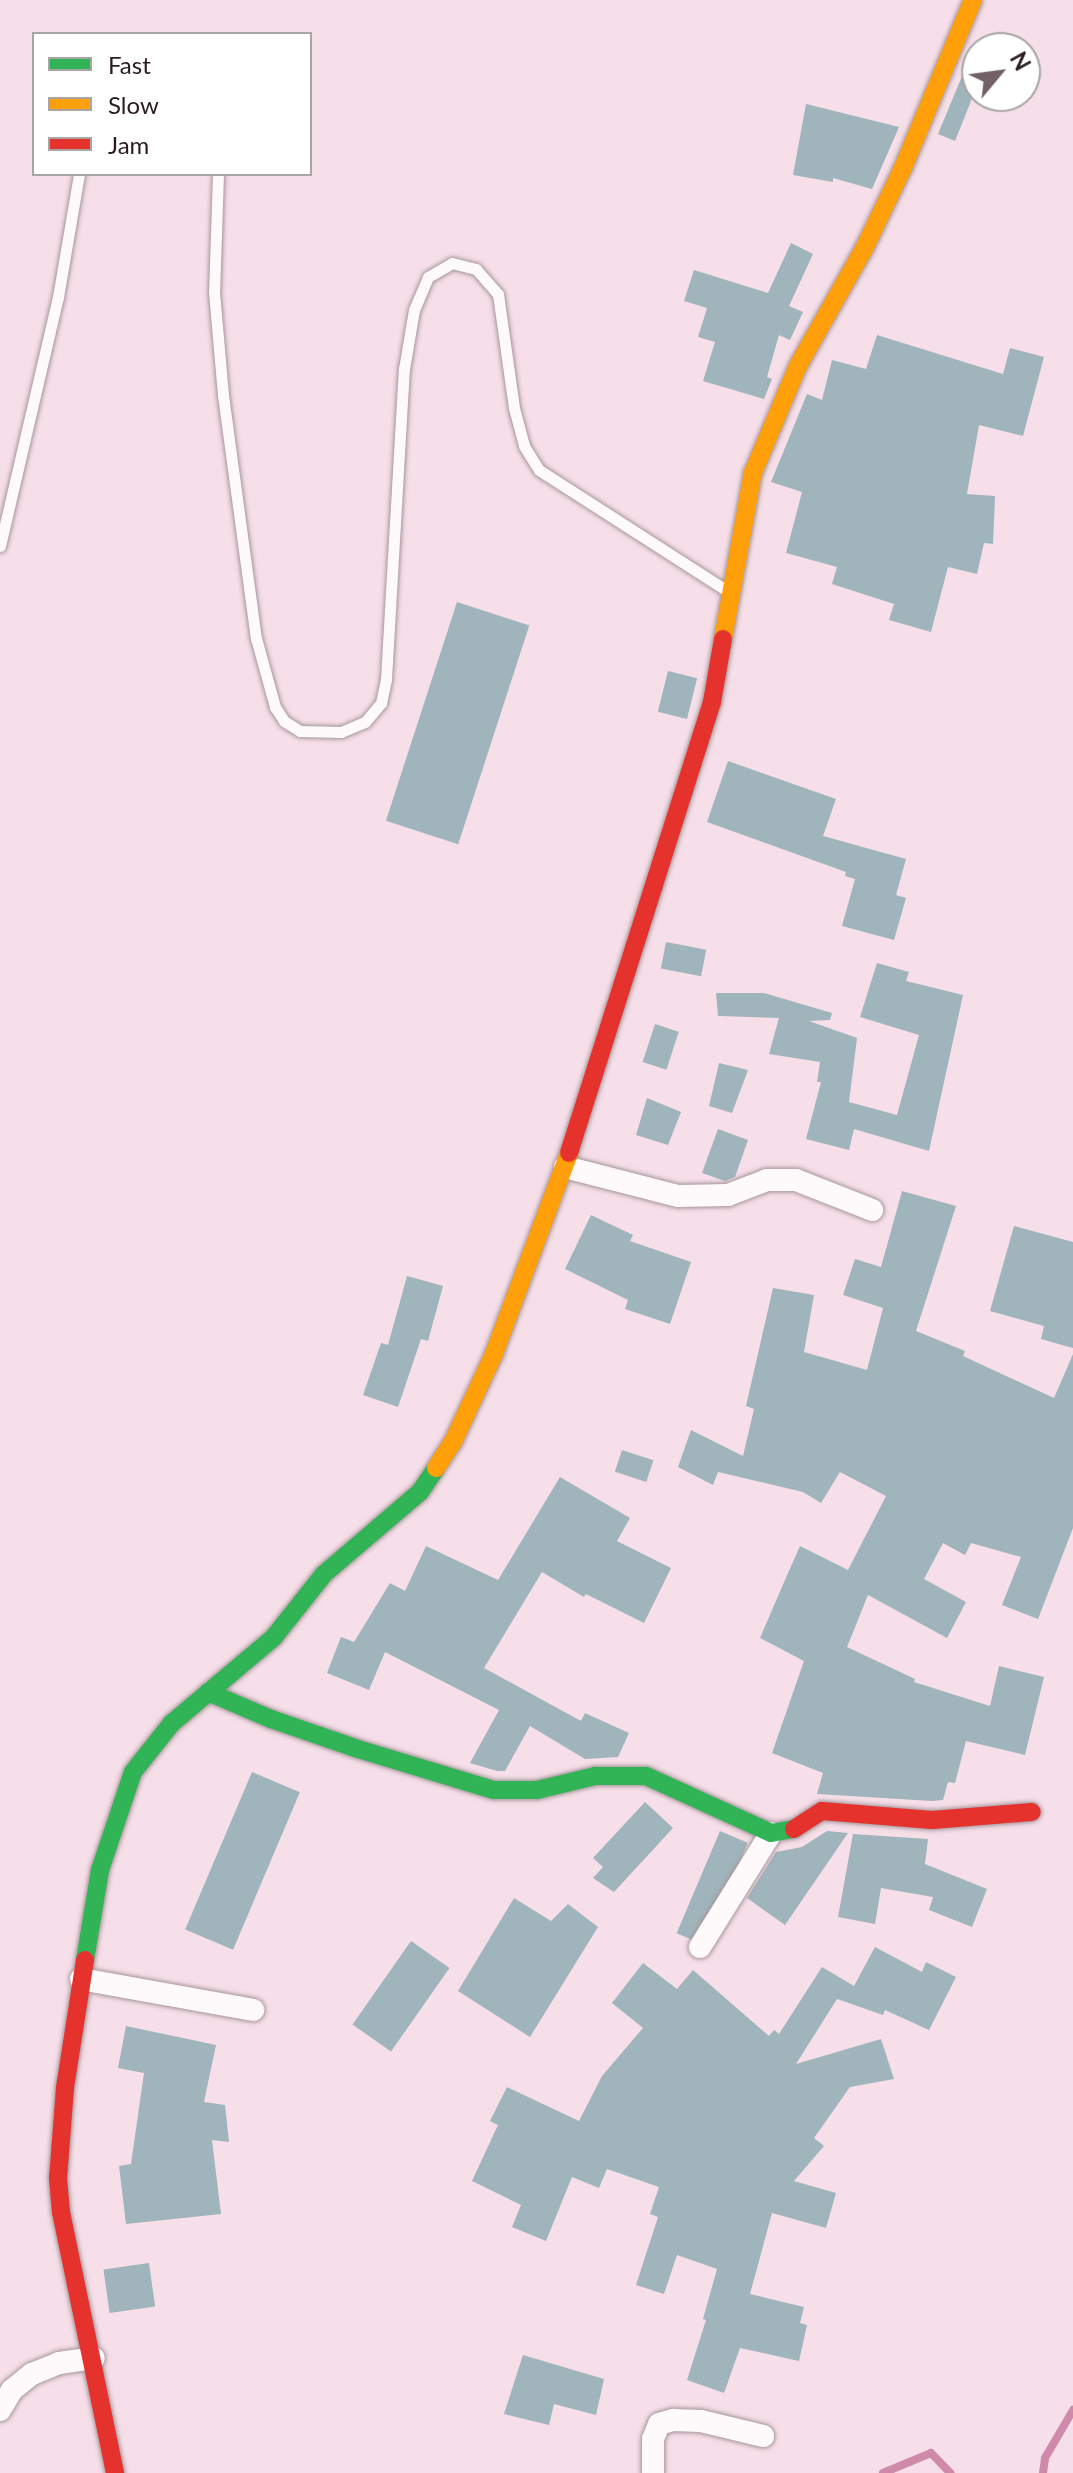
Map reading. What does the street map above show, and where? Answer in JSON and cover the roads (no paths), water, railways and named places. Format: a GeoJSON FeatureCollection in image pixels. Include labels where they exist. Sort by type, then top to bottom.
{"type":"FeatureCollection","features":[{"type":"Feature","properties":{"kind":"street"},"geometry":{"type":"LineString","coordinates":[[115,2473],[94,2358],[61,2212],[58,2178],[65,2088],[100,1870],[133,1772],[172,1723],[274,1637],[324,1574],[420,1492],[453,1442],[494,1354],[565,1167],[712,702],[753,473],[798,366],[864,249],[903,168],[973,0]]}},
{"type":"Feature","properties":{"kind":"street"},"geometry":{"type":"LineString","coordinates":[[565,1167],[678,1196],[728,1195],[767,1180],[796,1180],[872,1210]]}},
{"type":"Feature","properties":{"kind":"street"},"geometry":{"type":"LineString","coordinates":[[208,1692],[271,1719],[358,1749],[494,1790],[537,1790],[595,1776],[646,1776],[771,1833],[792,1831],[822,1811],[932,1820],[1032,1812]]}},
{"type":"Feature","properties":{"kind":"street"},"geometry":{"type":"LineString","coordinates":[[700,1947],[771,1833]]}},
{"type":"Feature","properties":{"kind":"street"},"geometry":{"type":"LineString","coordinates":[[81,1979],[253,2010]]}},
{"type":"Feature","properties":{"kind":"street"},"geometry":{"type":"LineString","coordinates":[[0,2410],[12,2390],[32,2374],[59,2363],[94,2358]]}},
{"type":"Feature","properties":{"kind":"street"},"geometry":{"type":"LineString","coordinates":[[653,2473],[653,2439],[659,2424],[673,2420],[701,2421],[763,2436]]}},
{"type":"Feature","properties":{"kind":"lane"},"geometry":{"type":"LineString","coordinates":[[0,546],[58,297],[79,176]]}},
{"type":"Feature","properties":{"kind":"lane"},"geometry":{"type":"LineString","coordinates":[[218,176],[214,292],[223,395],[256,638],[275,707],[284,721],[300,731],[341,732],[365,722],[381,703],[386,679],[404,369],[414,310],[428,277],[452,263],[476,269],[498,294],[514,408],[524,446],[539,470],[733,595]]}},
{"type":"Feature","properties":{"kind":"waterway"},"geometry":{"type":"LineString","coordinates":[[1043,2473],[1045,2458],[1073,2410]]}},
{"type":"Feature","properties":{"kind":"waterway"},"geometry":{"type":"LineString","coordinates":[[883,2473],[931,2453],[950,2473]]}}]}
